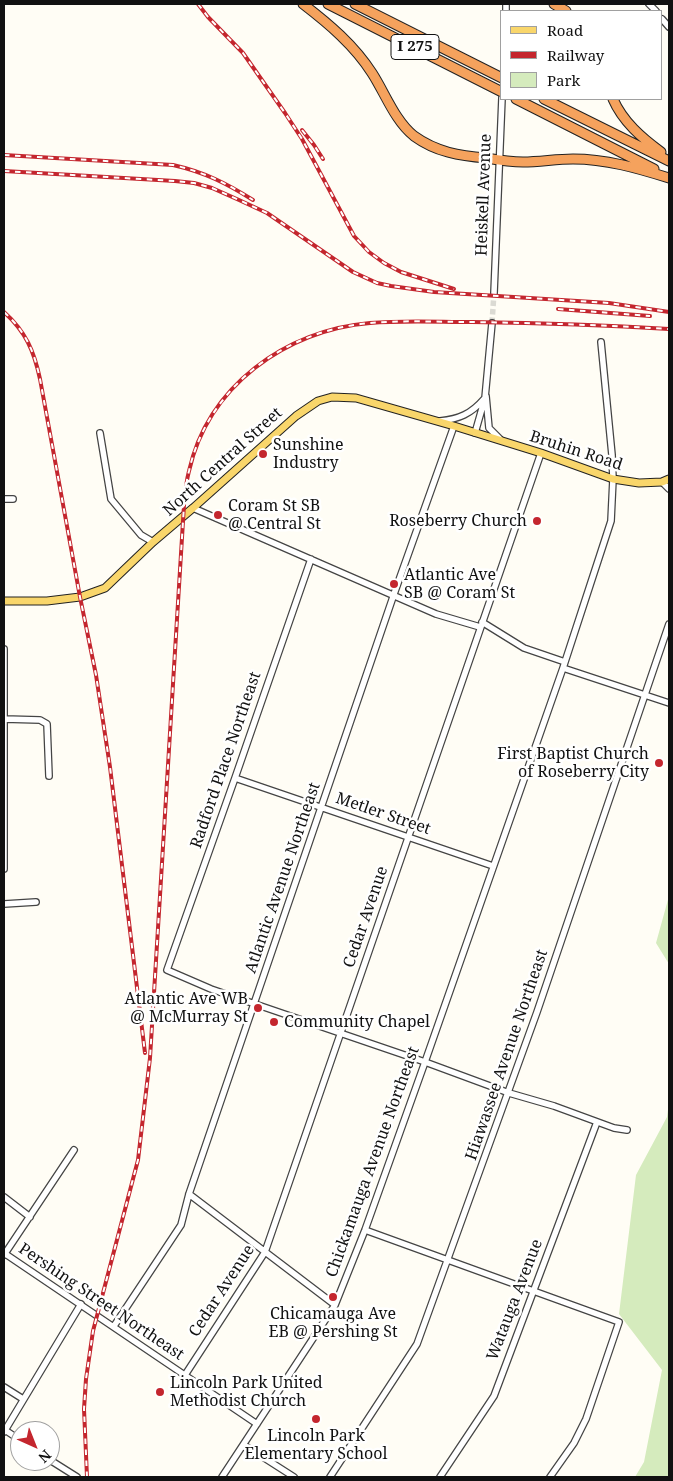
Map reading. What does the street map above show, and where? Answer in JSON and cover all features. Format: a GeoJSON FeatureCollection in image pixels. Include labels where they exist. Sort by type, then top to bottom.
{"type":"FeatureCollection","features":[{"type":"Feature","properties":{"kind":"highway"},"geometry":{"type":"LineString","coordinates":[[303,4],[334,28],[354,49],[372,72],[400,121],[413,135],[431,146],[464,157],[522,162],[572,159],[611,162],[669,177]]}},
{"type":"Feature","properties":{"kind":"highway","name":"I 275"},"geometry":{"type":"LineString","coordinates":[[328,4],[500,91]]}},
{"type":"Feature","properties":{"kind":"highway","name":"I 275"},"geometry":{"type":"LineString","coordinates":[[356,4],[500,77]]}},
{"type":"Feature","properties":{"kind":"highway"},"geometry":{"type":"LineString","coordinates":[[518,100],[669,177]]}},
{"type":"Feature","properties":{"kind":"highway"},"geometry":{"type":"LineString","coordinates":[[546,100],[669,160]]}},
{"type":"Feature","properties":{"kind":"highway"},"geometry":{"type":"LineString","coordinates":[[613,100],[629,124],[644,140],[669,160]]}},
{"type":"Feature","properties":{"kind":"main road","name":"North Central Street"},"geometry":{"type":"LineString","coordinates":[[4,602],[47,601],[80,597],[105,588],[152,542],[296,416],[311,405],[325,399],[340,397],[356,398],[475,433]]}},
{"type":"Feature","properties":{"kind":"main road","name":"Bruhin Road"},"geometry":{"type":"LineString","coordinates":[[475,433],[541,453],[614,480],[639,483],[666,481]]}},
{"type":"Feature","properties":{"kind":"street","name":"Heiskell Avenue"},"geometry":{"type":"LineString","coordinates":[[494,292],[502,100]]}},
{"type":"Feature","properties":{"kind":"street"},"geometry":{"type":"LineString","coordinates":[[475,433],[485,396],[492,324]]}},
{"type":"Feature","properties":{"kind":"street","name":"Chickamauga Avenue Northeast"},"geometry":{"type":"LineString","coordinates":[[222,1477],[335,1305],[365,1230],[564,665],[611,521],[614,480],[601,342]]}},
{"type":"Feature","properties":{"kind":"street"},"geometry":{"type":"LineString","coordinates":[[438,422],[465,416],[476,408],[485,396]]}},
{"type":"Feature","properties":{"kind":"street"},"geometry":{"type":"LineString","coordinates":[[485,396],[488,403],[489,428],[502,441]]}},
{"type":"Feature","properties":{"kind":"street","name":"Atlantic Avenue Northeast"},"geometry":{"type":"LineString","coordinates":[[114,1326],[181,1225],[189,1194],[254,1003],[394,594],[454,426]]}},
{"type":"Feature","properties":{"kind":"street"},"geometry":{"type":"LineString","coordinates":[[100,434],[111,499],[141,535],[152,542]]}},
{"type":"Feature","properties":{"kind":"street","name":"Cedar Avenue"},"geometry":{"type":"LineString","coordinates":[[184,1375],[265,1252],[541,453]]}},
{"type":"Feature","properties":{"kind":"street"},"geometry":{"type":"LineString","coordinates":[[666,481],[669,489]]}},
{"type":"Feature","properties":{"kind":"street"},"geometry":{"type":"LineString","coordinates":[[4,499],[13,499]]}},
{"type":"Feature","properties":{"kind":"street"},"geometry":{"type":"LineString","coordinates":[[193,508],[394,594],[436,614],[481,625],[524,648],[564,665],[645,696],[669,703]]}},
{"type":"Feature","properties":{"kind":"street","name":"Radford Place Northeast"},"geometry":{"type":"LineString","coordinates":[[254,1003],[212,989],[167,970],[310,559]]}},
{"type":"Feature","properties":{"kind":"street","name":"Hiawassee Avenue Northeast"},"geometry":{"type":"LineString","coordinates":[[330,1477],[418,1344],[509,1093],[669,624]]}},
{"type":"Feature","properties":{"kind":"street"},"geometry":{"type":"LineString","coordinates":[[4,649],[4,868]]}},
{"type":"Feature","properties":{"kind":"street"},"geometry":{"type":"LineString","coordinates":[[4,719],[40,720],[46,724],[49,776]]}},
{"type":"Feature","properties":{"kind":"street","name":"Metler Street"},"geometry":{"type":"LineString","coordinates":[[235,778],[493,866]]}},
{"type":"Feature","properties":{"kind":"street"},"geometry":{"type":"LineString","coordinates":[[4,904],[36,902]]}},
{"type":"Feature","properties":{"kind":"street"},"geometry":{"type":"LineString","coordinates":[[254,1003],[509,1093],[554,1106],[614,1128],[628,1130]]}},
{"type":"Feature","properties":{"kind":"street","name":"Watauga Avenue"},"geometry":{"type":"LineString","coordinates":[[440,1477],[494,1396],[597,1122]]}},
{"type":"Feature","properties":{"kind":"street"},"geometry":{"type":"LineString","coordinates":[[4,1254],[74,1150]]}},
{"type":"Feature","properties":{"kind":"street"},"geometry":{"type":"LineString","coordinates":[[189,1194],[335,1305]]}},
{"type":"Feature","properties":{"kind":"street"},"geometry":{"type":"LineString","coordinates":[[4,1197],[30,1217]]}},
{"type":"Feature","properties":{"kind":"street"},"geometry":{"type":"LineString","coordinates":[[365,1230],[619,1322],[586,1419],[574,1443],[550,1477]]}},
{"type":"Feature","properties":{"kind":"street","name":"Pershing Street Northeast"},"geometry":{"type":"LineString","coordinates":[[4,1254],[114,1326],[257,1424]]}},
{"type":"Feature","properties":{"kind":"street"},"geometry":{"type":"LineString","coordinates":[[4,1431],[81,1304]]}},
{"type":"Feature","properties":{"kind":"street"},"geometry":{"type":"LineString","coordinates":[[4,1387],[24,1399]]}},
{"type":"Feature","properties":{"kind":"street"},"geometry":{"type":"LineString","coordinates":[[244,1445],[294,1477]]}},
{"type":"Feature","properties":{"kind":"street"},"geometry":{"type":"LineString","coordinates":[[60,1467],[76,1477]]}},
{"type":"Feature","properties":{"kind":"green space"},"geometry":{"type":"Polygon","coordinates":[[[669,896],[669,964],[656,943],[669,896]]]}},
{"type":"Feature","properties":{"kind":"green space"},"geometry":{"type":"Polygon","coordinates":[[[669,1102],[669,1477],[635,1477],[644,1462],[662,1370],[619,1314],[636,1175],[667,1117],[669,1102]]]}},
{"type":"Feature","properties":{"kind":"tunnel"},"geometry":{"type":"LineString","coordinates":[[492,323],[494,293]]}},
{"type":"Feature","properties":{"kind":"railway"},"geometry":{"type":"LineString","coordinates":[[198,4],[243,53],[285,113],[302,139],[354,236],[369,252],[384,263],[401,272],[454,289]]}},
{"type":"Feature","properties":{"kind":"railway"},"geometry":{"type":"LineString","coordinates":[[302,130],[323,159]]}},
{"type":"Feature","properties":{"kind":"railway"},"geometry":{"type":"LineString","coordinates":[[4,155],[173,165],[215,179],[253,200]]}},
{"type":"Feature","properties":{"kind":"railway"},"geometry":{"type":"LineString","coordinates":[[4,171],[175,181],[194,183],[212,188],[267,213],[353,272],[377,283],[391,286],[434,292],[609,303],[669,312]]}},
{"type":"Feature","properties":{"kind":"railway"},"geometry":{"type":"LineString","coordinates":[[558,309],[650,316]]}},
{"type":"Feature","properties":{"kind":"railway"},"geometry":{"type":"LineString","coordinates":[[4,312],[12,319],[28,342],[40,379],[96,675],[110,767],[145,1053]]}},
{"type":"Feature","properties":{"kind":"railway"},"geometry":{"type":"LineString","coordinates":[[87,1477],[84,1409],[93,1331],[138,1160],[150,1058],[186,488],[188,475],[199,441],[213,413],[232,389],[255,368],[281,350],[309,337],[339,328],[370,323],[421,321],[669,329]]}},
{"type":"Feature","properties":{"kind":"place","name":"Sunshine Industry"},"geometry":{"type":"Point","coordinates":[263,454]}},
{"type":"Feature","properties":{"kind":"place","name":"Coram St SB @ Central St"},"geometry":{"type":"Point","coordinates":[218,515]}},
{"type":"Feature","properties":{"kind":"place","name":"Roseberry Church"},"geometry":{"type":"Point","coordinates":[537,521]}},
{"type":"Feature","properties":{"kind":"place","name":"Atlantic Ave SB @ Coram St"},"geometry":{"type":"Point","coordinates":[394,584]}},
{"type":"Feature","properties":{"kind":"place","name":"First Baptist Church of Roseberry City"},"geometry":{"type":"Point","coordinates":[659,763]}},
{"type":"Feature","properties":{"kind":"place","name":"Atlantic Ave WB @ McMurray St"},"geometry":{"type":"Point","coordinates":[258,1008]}},
{"type":"Feature","properties":{"kind":"place","name":"Community Chapel"},"geometry":{"type":"Point","coordinates":[274,1022]}},
{"type":"Feature","properties":{"kind":"place","name":"Chicamauga Ave EB @ Pershing St"},"geometry":{"type":"Point","coordinates":[333,1297]}},
{"type":"Feature","properties":{"kind":"place","name":"Lincoln Park United Methodist Church"},"geometry":{"type":"Point","coordinates":[160,1392]}},
{"type":"Feature","properties":{"kind":"place","name":"Lincoln Park Elementary School"},"geometry":{"type":"Point","coordinates":[316,1419]}}]}
